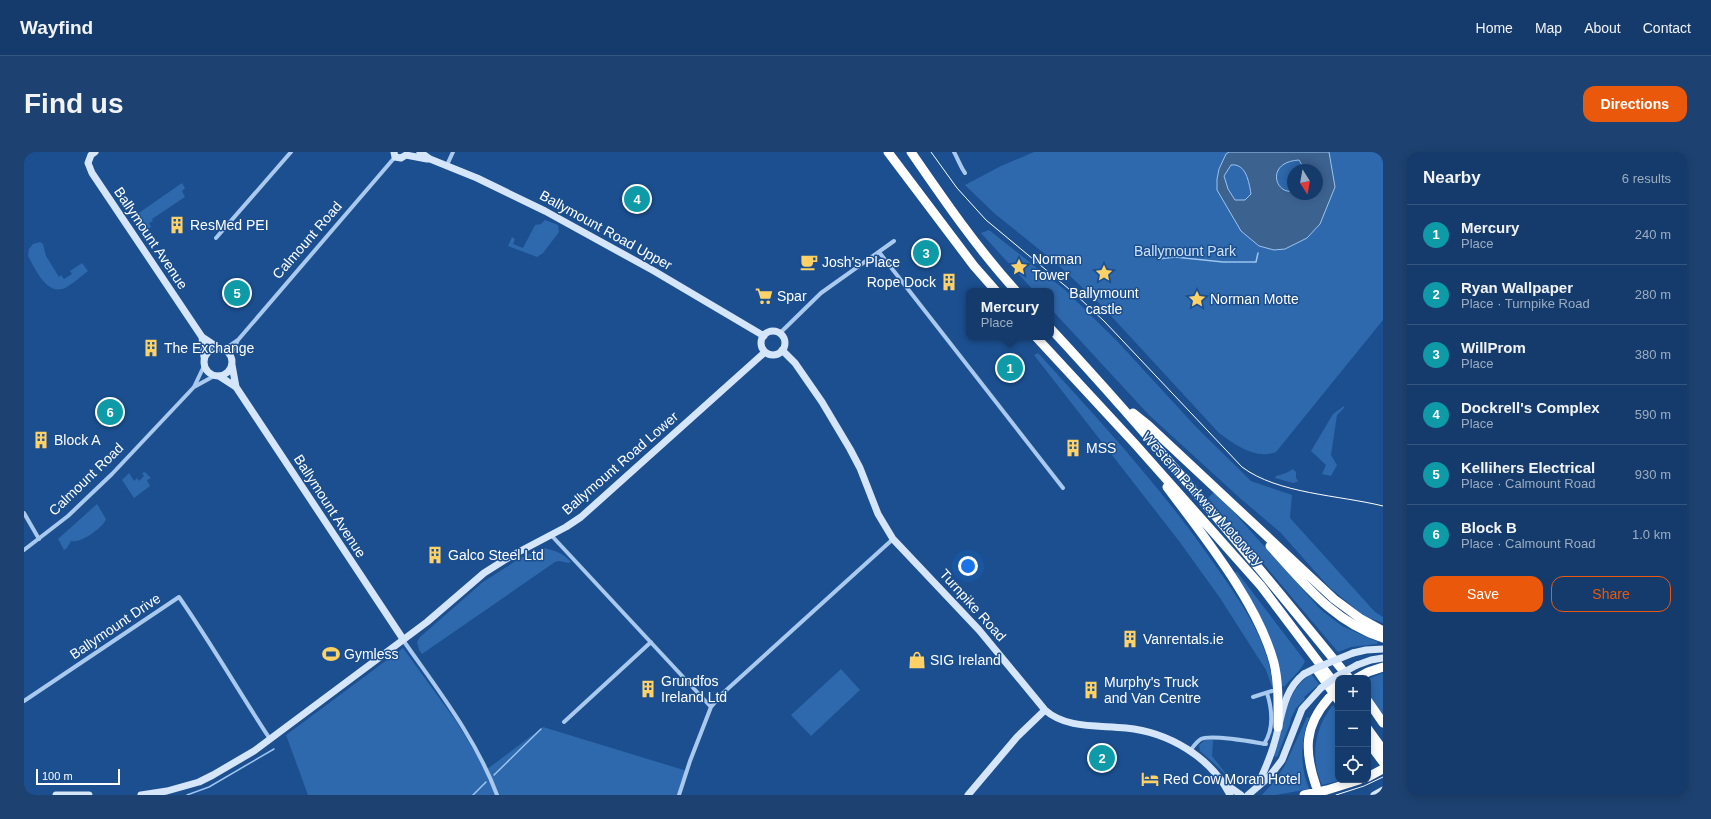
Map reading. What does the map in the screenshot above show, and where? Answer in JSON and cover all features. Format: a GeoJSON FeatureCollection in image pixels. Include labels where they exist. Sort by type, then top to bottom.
{"type":"FeatureCollection","features":[{"type":"Feature","properties":{"kind":"highway"},"geometry":{"type":"LineString","coordinates":[[888,152],[970,260],[993,288]]}},
{"type":"Feature","properties":{"kind":"highway"},"geometry":{"type":"LineString","coordinates":[[911,152],[980,249],[1013,288]]}},
{"type":"Feature","properties":{"kind":"highway","name":"Western Parkway Motorway"},"geometry":{"type":"LineString","coordinates":[[1054,332],[1120,404],[1270,581],[1347,675]]}},
{"type":"Feature","properties":{"kind":"highway","name":"Western Parkway Motorway"},"geometry":{"type":"LineString","coordinates":[[1039,340],[1135,444],[1261,586],[1335,685]]}},
{"type":"Feature","properties":{"kind":"highway"},"geometry":{"type":"LineString","coordinates":[[1120,404],[1148,425],[1349,611],[1383,630]]}},
{"type":"Feature","properties":{"kind":"highway"},"geometry":{"type":"LineString","coordinates":[[1135,444],[1203,535],[1229,574],[1259,624],[1272,657],[1277,680],[1278,727]]}},
{"type":"Feature","properties":{"kind":"highway"},"geometry":{"type":"LineString","coordinates":[[1243,514],[1301,580],[1329,608],[1358,628],[1383,638]]}},
{"type":"Feature","properties":{"kind":"highway"},"geometry":{"type":"LineString","coordinates":[[1286,618],[1293,635],[1334,699],[1316,715],[1309,736],[1307,751],[1309,765],[1316,786]]}},
{"type":"Feature","properties":{"kind":"highway"},"geometry":{"type":"LineString","coordinates":[[1362,675],[1383,667]]}},
{"type":"Feature","properties":{"kind":"highway"},"geometry":{"type":"LineString","coordinates":[[1371,705],[1383,723]]}},
{"type":"Feature","properties":{"kind":"highway"},"geometry":{"type":"LineString","coordinates":[[1371,733],[1383,750]]}},
{"type":"Feature","properties":{"kind":"highway"},"geometry":{"type":"LineString","coordinates":[[1371,747],[1383,767],[1371,775]]}},
{"type":"Feature","properties":{"kind":"highway"},"geometry":{"type":"LineString","coordinates":[[1304,795],[1349,783]]}},
{"type":"Feature","properties":{"kind":"street","name":"Ballymount Avenue"},"geometry":{"type":"LineString","coordinates":[[95,152],[91,155],[88,162],[90,170],[202,337],[217,347]]}},
{"type":"Feature","properties":{"kind":"street"},"geometry":{"type":"LineString","coordinates":[[216,238],[291,152]]}},
{"type":"Feature","properties":{"kind":"street","name":"Ballymount Road Upper"},"geometry":{"type":"LineString","coordinates":[[420,152],[430,159]]}},
{"type":"Feature","properties":{"kind":"street"},"geometry":{"type":"LineString","coordinates":[[447,165],[453,152]]}},
{"type":"Feature","properties":{"kind":"street"},"geometry":{"type":"LineString","coordinates":[[954,152],[965,173]]}},
{"type":"Feature","properties":{"kind":"street","name":"Ballymount Road Upper"},"geometry":{"type":"LineString","coordinates":[[395,154],[401,158],[408,154],[430,159],[503,190],[549,213],[654,271],[764,336]]}},
{"type":"Feature","properties":{"kind":"street","name":"Calmount Road"},"geometry":{"type":"LineString","coordinates":[[225,349],[238,340],[395,154]]}},
{"type":"Feature","properties":{"kind":"street"},"geometry":{"type":"LineString","coordinates":[[780,333],[821,293],[894,241]]}},
{"type":"Feature","properties":{"kind":"street"},"geometry":{"type":"LineString","coordinates":[[879,252],[1063,488]]}},
{"type":"Feature","properties":{"kind":"street"},"geometry":{"type":"LineString","coordinates":[[771,331],[780,333],[784,340],[782,350],[772,355],[765,352],[761,343],[764,336],[771,331]]}},
{"type":"Feature","properties":{"kind":"street","name":"Ballymount Avenue"},"geometry":{"type":"LineString","coordinates":[[202,337],[204,357]]}},
{"type":"Feature","properties":{"kind":"street","name":"Calmount Road"},"geometry":{"type":"LineString","coordinates":[[231,355],[238,340]]}},
{"type":"Feature","properties":{"kind":"street"},"geometry":{"type":"LineString","coordinates":[[217,347],[225,349],[231,355],[232,365],[228,373],[216,376],[206,370],[204,366],[204,357],[209,350],[217,347]]}},
{"type":"Feature","properties":{"kind":"street","name":"Turnpike Road"},"geometry":{"type":"LineString","coordinates":[[782,350],[795,363],[822,402],[850,449],[860,468],[878,514],[893,539],[979,630],[1045,710],[1053,717],[1064,721],[1127,728],[1167,738],[1190,751],[1222,781],[1231,792]]}},
{"type":"Feature","properties":{"kind":"street","name":"Ballymount Road Lower"},"geometry":{"type":"LineString","coordinates":[[141,795],[149,795],[185,786],[213,775],[254,751],[370,666],[403,639],[427,622],[484,573],[511,556],[581,517],[765,352]]}},
{"type":"Feature","properties":{"kind":"street","name":"Ballymount Avenue"},"geometry":{"type":"LineString","coordinates":[[232,365],[236,387],[403,639]]}},
{"type":"Feature","properties":{"kind":"street","name":"Calmount Road"},"geometry":{"type":"LineString","coordinates":[[194,388],[204,366]]}},
{"type":"Feature","properties":{"kind":"street","name":"Ballymount Avenue"},"geometry":{"type":"LineString","coordinates":[[216,376],[236,387]]}},
{"type":"Feature","properties":{"kind":"street","name":"Calmount Road"},"geometry":{"type":"LineString","coordinates":[[24,550],[68,516],[112,474],[194,388],[216,376]]}},
{"type":"Feature","properties":{"kind":"street"},"geometry":{"type":"LineString","coordinates":[[24,513],[40,539]]}},
{"type":"Feature","properties":{"kind":"street"},"geometry":{"type":"LineString","coordinates":[[551,535],[710,707]]}},
{"type":"Feature","properties":{"kind":"street"},"geometry":{"type":"LineString","coordinates":[[679,795],[691,757],[710,707],[722,694],[893,539]]}},
{"type":"Feature","properties":{"kind":"street","name":"Ballymount Drive"},"geometry":{"type":"LineString","coordinates":[[24,701],[179,597],[212,645],[228,675],[270,739]]}},
{"type":"Feature","properties":{"kind":"street"},"geometry":{"type":"LineString","coordinates":[[403,639],[460,722],[483,764],[497,795]]}},
{"type":"Feature","properties":{"kind":"street"},"geometry":{"type":"LineString","coordinates":[[564,722],[650,642]]}},
{"type":"Feature","properties":{"kind":"street"},"geometry":{"type":"LineString","coordinates":[[1253,791],[1271,754],[1288,694],[1296,682],[1304,674],[1353,653],[1366,650],[1383,649]]}},
{"type":"Feature","properties":{"kind":"street"},"geometry":{"type":"LineString","coordinates":[[1231,792],[1253,791],[1269,777],[1282,760],[1302,710],[1321,688],[1337,676],[1357,665],[1383,658]]}},
{"type":"Feature","properties":{"kind":"street"},"geometry":{"type":"LineString","coordinates":[[1253,698],[1272,691]]}},
{"type":"Feature","properties":{"kind":"street"},"geometry":{"type":"LineString","coordinates":[[1190,751],[1199,740],[1206,738],[1224,738],[1264,744],[1268,738],[1272,710],[1267,693]]}},
{"type":"Feature","properties":{"kind":"street"},"geometry":{"type":"LineString","coordinates":[[968,795],[1017,738],[1045,710]]}},
{"type":"Feature","properties":{"kind":"street"},"geometry":{"type":"LineString","coordinates":[[1374,795],[1383,790]]}},
{"type":"Feature","properties":{"kind":"street"},"geometry":{"type":"LineString","coordinates":[[1231,792],[1241,795]]}},
{"type":"Feature","properties":{"kind":"street"},"geometry":{"type":"LineString","coordinates":[[56,795],[89,795]]}},
{"type":"Feature","properties":{"kind":"green space","name":"Ballymount Park"},"geometry":{"type":"Polygon","coordinates":[[[1034,152],[1383,152],[1383,320],[1276,452],[1268,454],[1253,453],[1219,433],[1100,304],[1056,263],[994,213],[965,185],[1001,166],[1034,152]]]}},
{"type":"Feature","properties":{"kind":"green space"},"geometry":{"type":"Polygon","coordinates":[[[182,183],[185,188],[182,191],[185,197],[152,219],[153,221],[149,223],[151,227],[143,232],[133,217],[182,183]]]}},
{"type":"Feature","properties":{"kind":"green space"},"geometry":{"type":"Polygon","coordinates":[[[545,220],[558,225],[559,232],[543,253],[537,257],[508,246],[512,237],[515,239],[513,244],[523,248],[535,225],[541,224],[545,220]]]}},
{"type":"Feature","properties":{"kind":"green space"},"geometry":{"type":"Polygon","coordinates":[[[989,230],[1065,290],[1117,341],[1197,428],[1251,481],[1292,495],[1290,518],[1375,612],[1383,617],[1383,623],[1364,616],[1329,587],[1280,532],[1241,499],[1149,415],[1054,312],[1054,288],[1031,288],[981,233],[989,230]]]}},
{"type":"Feature","properties":{"kind":"green space"},"geometry":{"type":"Polygon","coordinates":[[[40,242],[43,244],[46,256],[59,277],[61,275],[64,279],[72,274],[70,271],[82,263],[88,271],[65,288],[52,288],[47,285],[38,274],[28,256],[29,249],[33,244],[40,242]]]}},
{"type":"Feature","properties":{"kind":"green space"},"geometry":{"type":"Polygon","coordinates":[[[1038,353],[1108,430],[1152,482],[1174,509],[1225,579],[1253,624],[1261,640],[1267,656],[1273,690],[1266,670],[1220,598],[1179,541],[1034,355],[1038,353]]]}},
{"type":"Feature","properties":{"kind":"green space"},"geometry":{"type":"Polygon","coordinates":[[[1344,406],[1344,408],[1337,415],[1331,455],[1337,465],[1331,476],[1322,474],[1326,465],[1311,451],[1333,414],[1344,406]]]}},
{"type":"Feature","properties":{"kind":"green space"},"geometry":{"type":"Polygon","coordinates":[[[1293,469],[1296,472],[1297,482],[1293,483],[1275,478],[1276,476],[1293,469]]]}},
{"type":"Feature","properties":{"kind":"green space"},"geometry":{"type":"Polygon","coordinates":[[[145,472],[151,478],[147,480],[150,486],[134,498],[122,480],[129,473],[134,481],[137,478],[139,481],[144,476],[142,473],[145,472]]]}},
{"type":"Feature","properties":{"kind":"green space"},"geometry":{"type":"Polygon","coordinates":[[[1215,491],[1320,609],[1342,626],[1378,642],[1377,644],[1351,647],[1338,652],[1208,498],[1215,491]]]}},
{"type":"Feature","properties":{"kind":"green space"},"geometry":{"type":"Polygon","coordinates":[[[97,504],[106,519],[104,523],[96,531],[85,538],[71,541],[64,550],[58,539],[97,504]]]}},
{"type":"Feature","properties":{"kind":"green space"},"geometry":{"type":"Polygon","coordinates":[[[545,548],[561,554],[571,562],[555,562],[422,654],[419,650],[417,642],[420,637],[483,582],[522,557],[545,548]]]}},
{"type":"Feature","properties":{"kind":"green space"},"geometry":{"type":"Polygon","coordinates":[[[1234,572],[1237,572],[1305,661],[1284,687],[1281,685],[1279,664],[1267,632],[1234,572]]]}},
{"type":"Feature","properties":{"kind":"green space"},"geometry":{"type":"Polygon","coordinates":[[[403,648],[456,721],[486,770],[543,727],[687,771],[679,795],[308,795],[286,735],[403,648]]]}},
{"type":"Feature","properties":{"kind":"green space"},"geometry":{"type":"Polygon","coordinates":[[[841,669],[860,690],[811,736],[791,715],[841,669]]]}},
{"type":"Feature","properties":{"kind":"green space"},"geometry":{"type":"Polygon","coordinates":[[[1383,673],[1383,716],[1371,697],[1371,678],[1383,673]]]}},
{"type":"Feature","properties":{"kind":"green space"},"geometry":{"type":"Polygon","coordinates":[[[1311,674],[1319,684],[1304,697],[1305,699],[1296,708],[1277,757],[1274,756],[1289,701],[1302,682],[1311,674]]]}},
{"type":"Feature","properties":{"kind":"green space"},"geometry":{"type":"Polygon","coordinates":[[[1333,705],[1335,708],[1335,782],[1322,785],[1318,775],[1315,754],[1318,733],[1333,705]]]}},
{"type":"Feature","properties":{"kind":"green space"},"geometry":{"type":"Polygon","coordinates":[[[1307,717],[1309,718],[1304,736],[1302,754],[1304,771],[1309,789],[1276,795],[1262,795],[1277,778],[1285,765],[1307,717]]]}},
{"type":"Feature","properties":{"kind":"green space"},"geometry":{"type":"Polygon","coordinates":[[[1205,740],[1213,740],[1212,756],[1234,784],[1200,751],[1199,745],[1205,740]]]}},
{"type":"Feature","properties":{"kind":"shaded area"},"geometry":{"type":"Polygon","coordinates":[[[1229,152],[1329,152],[1335,187],[1320,224],[1307,238],[1285,249],[1274,250],[1259,246],[1241,231],[1217,190],[1219,169],[1226,154],[1229,152]],[[1231,165],[1224,176],[1228,189],[1235,200],[1245,200],[1251,194],[1249,184],[1246,174],[1236,165],[1231,165]]]}},
{"type":"Feature","properties":{"kind":"waterway"},"geometry":{"type":"LineString","coordinates":[[1158,259],[1175,257],[1223,262],[1256,262],[1258,253]]}},
{"type":"Feature","properties":{"kind":"waterway"},"geometry":{"type":"LineString","coordinates":[[494,775],[541,729]]}},
{"type":"Feature","properties":{"kind":"waterway"},"geometry":{"type":"LineString","coordinates":[[187,795],[209,787],[274,749]]}},
{"type":"Feature","properties":{"kind":"waterway"},"geometry":{"type":"LineString","coordinates":[[473,795],[486,782]]}},
{"type":"Feature","properties":{"kind":"tram line"},"geometry":{"type":"LineString","coordinates":[[931,152],[957,188],[986,220],[1075,294],[1104,321],[1242,467],[1273,483],[1291,488],[1383,506]]}},
{"type":"Feature","properties":{"kind":"tram line"},"geometry":{"type":"LineString","coordinates":[[1336,795],[1364,786],[1383,777]]}},
{"type":"Feature","properties":{"kind":"place","name":"Dockrell's Complex"},"geometry":{"type":"Point","coordinates":[637,199]}},
{"type":"Feature","properties":{"kind":"place","name":"ResMed PEI"},"geometry":{"type":"Point","coordinates":[177,225]}},
{"type":"Feature","properties":{"kind":"place","name":"WillProm"},"geometry":{"type":"Point","coordinates":[926,253]}},
{"type":"Feature","properties":{"kind":"place","name":"Josh's Place"},"geometry":{"type":"Point","coordinates":[809,262]}},
{"type":"Feature","properties":{"kind":"place","name":"Norman Tower"},"geometry":{"type":"Point","coordinates":[1019,267]}},
{"type":"Feature","properties":{"kind":"place","name":"Ballymount castle"},"geometry":{"type":"Point","coordinates":[1104,273]}},
{"type":"Feature","properties":{"kind":"place","name":"Rope Dock"},"geometry":{"type":"Point","coordinates":[949,282]}},
{"type":"Feature","properties":{"kind":"place","name":"Kellihers Electrical"},"geometry":{"type":"Point","coordinates":[237,293]}},
{"type":"Feature","properties":{"kind":"place","name":"Spar"},"geometry":{"type":"Point","coordinates":[764,296]}},
{"type":"Feature","properties":{"kind":"place","name":"Norman Motte"},"geometry":{"type":"Point","coordinates":[1197,299]}},
{"type":"Feature","properties":{"kind":"place","name":"The Exchange"},"geometry":{"type":"Point","coordinates":[151,348]}},
{"type":"Feature","properties":{"kind":"place","name":"Mercury"},"geometry":{"type":"Point","coordinates":[1010,368]}},
{"type":"Feature","properties":{"kind":"place","name":"Block B"},"geometry":{"type":"Point","coordinates":[110,412]}},
{"type":"Feature","properties":{"kind":"place","name":"Block A"},"geometry":{"type":"Point","coordinates":[41,440]}},
{"type":"Feature","properties":{"kind":"place","name":"MSS"},"geometry":{"type":"Point","coordinates":[1073,448]}},
{"type":"Feature","properties":{"kind":"place","name":"Galco Steel Ltd"},"geometry":{"type":"Point","coordinates":[435,555]}},
{"type":"Feature","properties":{"kind":"place","name":"Vanrentals.ie"},"geometry":{"type":"Point","coordinates":[1130,639]}},
{"type":"Feature","properties":{"kind":"place","name":"Gymless"},"geometry":{"type":"Point","coordinates":[331,654]}},
{"type":"Feature","properties":{"kind":"place","name":"SIG Ireland"},"geometry":{"type":"Point","coordinates":[917,660]}},
{"type":"Feature","properties":{"kind":"place","name":"Grundfos Ireland Ltd"},"geometry":{"type":"Point","coordinates":[648,689]}},
{"type":"Feature","properties":{"kind":"place","name":"Murphy's Truck and Van Centre"},"geometry":{"type":"Point","coordinates":[1091,690]}},
{"type":"Feature","properties":{"kind":"place","name":"Ryan Wallpaper"},"geometry":{"type":"Point","coordinates":[1102,758]}},
{"type":"Feature","properties":{"kind":"place","name":"Red Cow Moran Hotel"},"geometry":{"type":"Point","coordinates":[1150,779]}}]}
